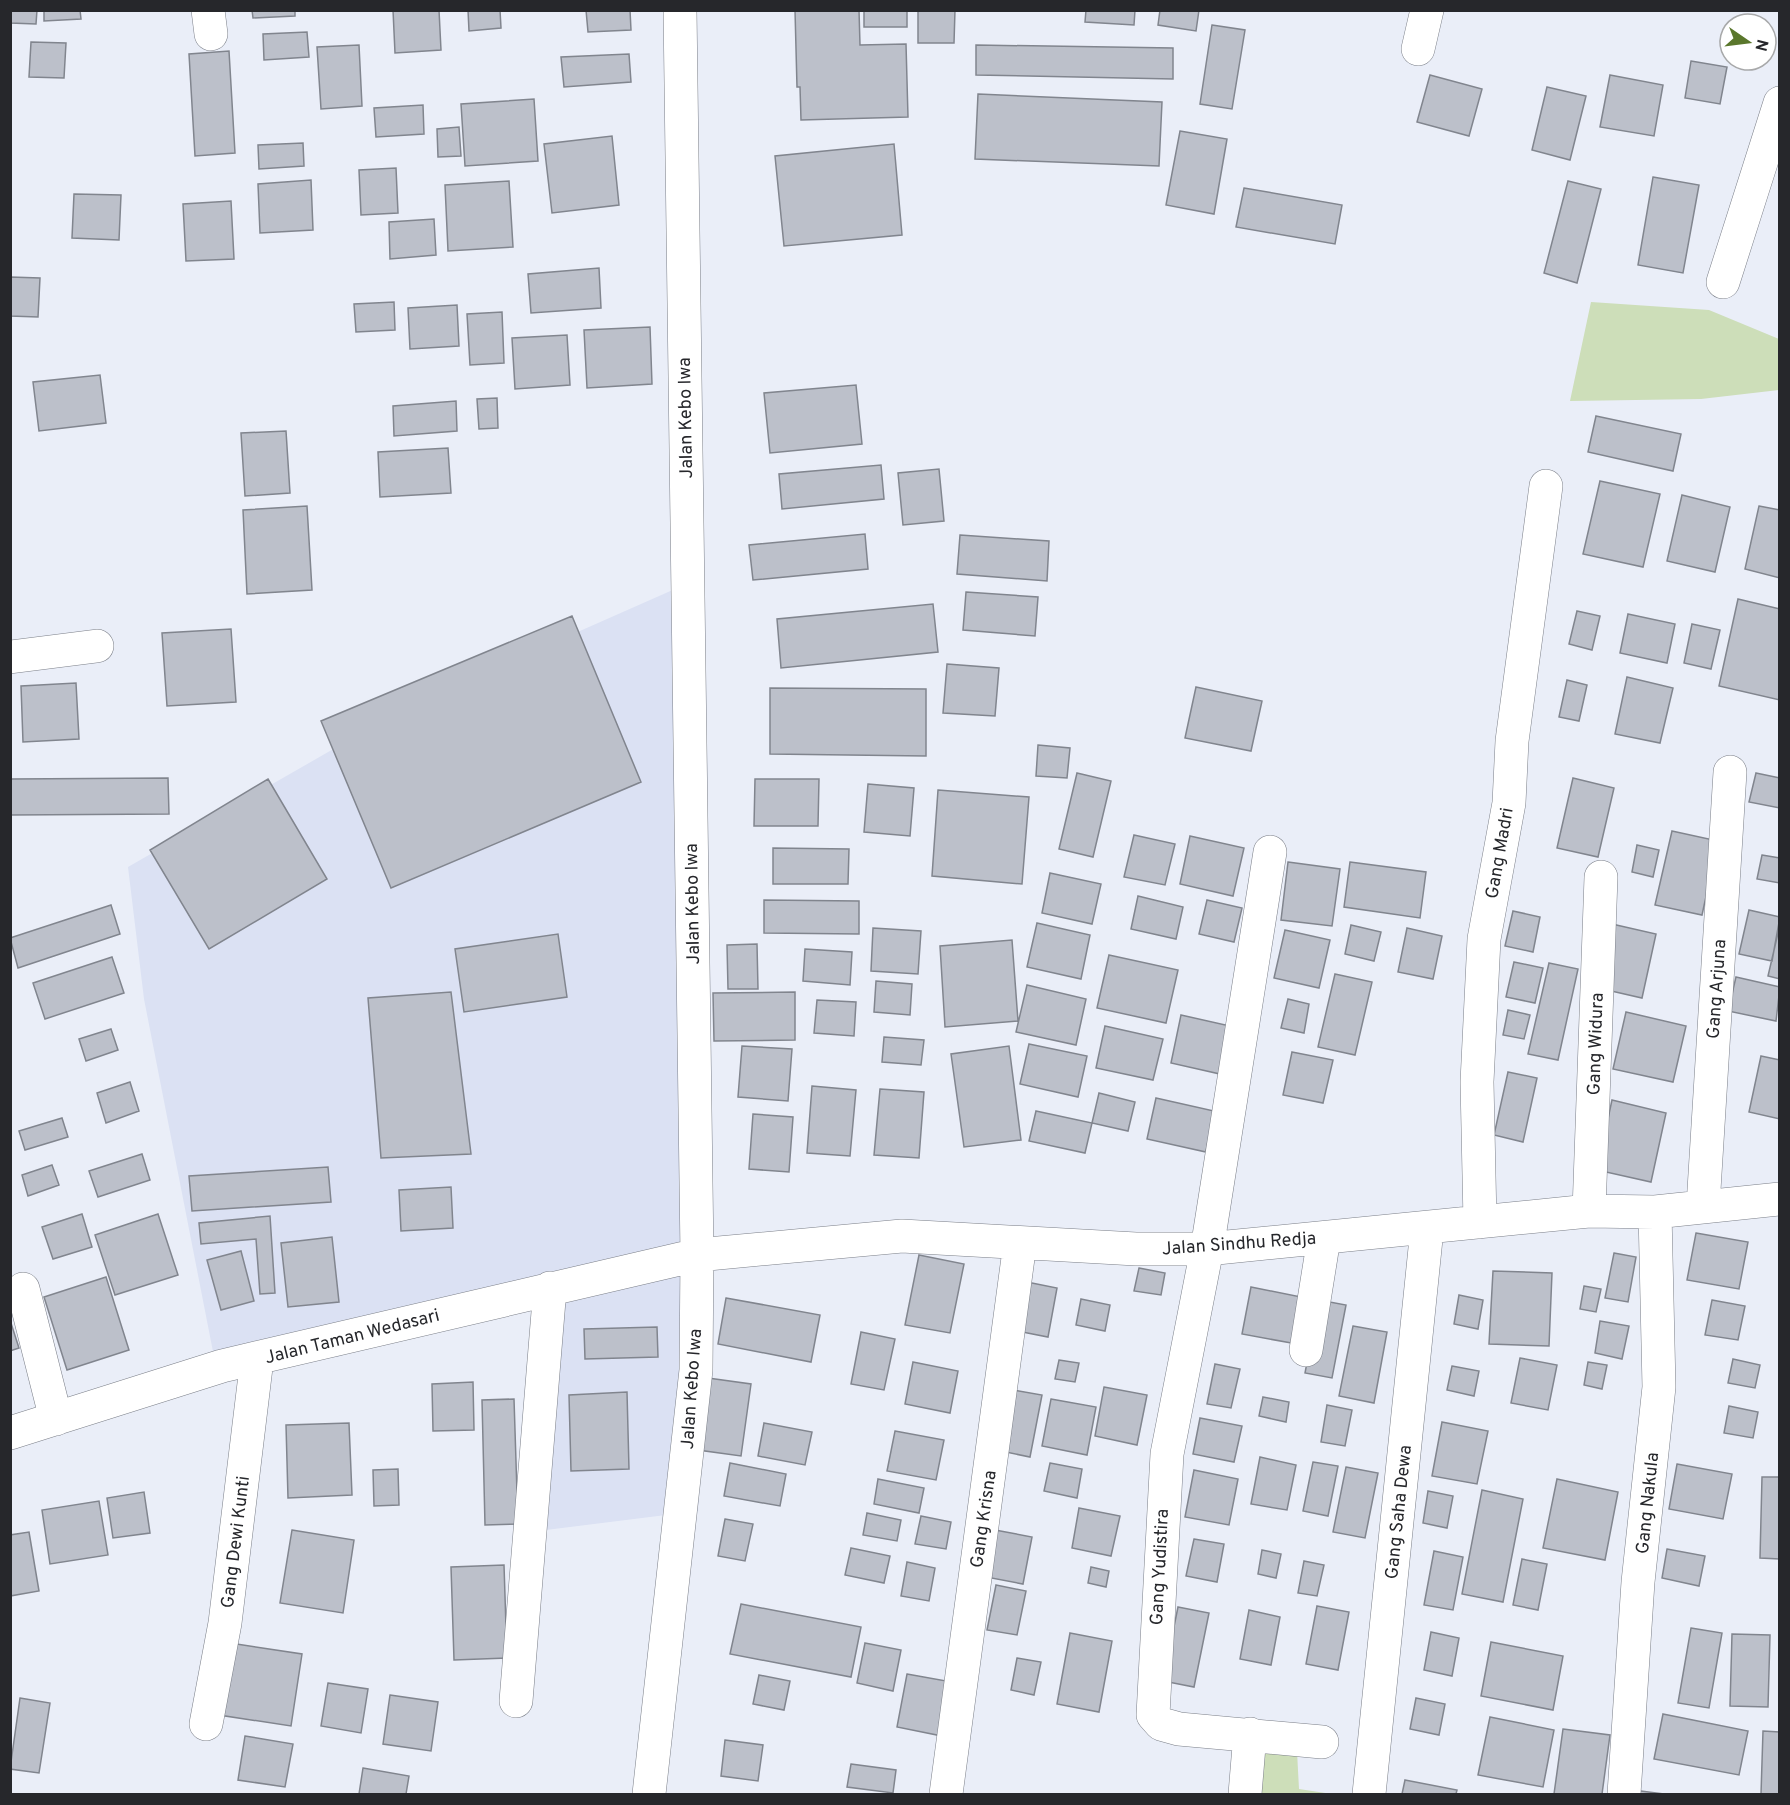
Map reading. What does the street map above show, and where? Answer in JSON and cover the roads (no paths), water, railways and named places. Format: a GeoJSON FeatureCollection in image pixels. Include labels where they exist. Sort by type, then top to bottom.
{"type":"FeatureCollection","features":[{"type":"Feature","properties":{"kind":"street","name":"Jalan Kebo Iwa"},"geometry":{"type":"LineString","coordinates":[[649,1794],[696,1370],[697,1255],[680,10]]}},
{"type":"Feature","properties":{"kind":"street"},"geometry":{"type":"LineString","coordinates":[[1418,49],[1427,10]]}},
{"type":"Feature","properties":{"kind":"street"},"geometry":{"type":"LineString","coordinates":[[1723,282],[1779,103]]}},
{"type":"Feature","properties":{"kind":"street","name":"Gang Madri"},"geometry":{"type":"LineString","coordinates":[[1480,1222],[1477,1082],[1484,939],[1509,803],[1512,741],[1546,486]]}},
{"type":"Feature","properties":{"kind":"street"},"geometry":{"type":"LineString","coordinates":[[10,657],[97,646]]}},
{"type":"Feature","properties":{"kind":"street","name":"Gang Arjuna"},"geometry":{"type":"LineString","coordinates":[[1702,1206],[1730,772]]}},
{"type":"Feature","properties":{"kind":"street"},"geometry":{"type":"LineString","coordinates":[[1207,1248],[1270,852]]}},
{"type":"Feature","properties":{"kind":"street","name":"Gang Widura"},"geometry":{"type":"LineString","coordinates":[[1589,1211],[1601,877]]}},
{"type":"Feature","properties":{"kind":"street","name":"Jalan Sindhu Redja"},"geometry":{"type":"LineString","coordinates":[[697,1255],[902,1236],[1020,1244],[1207,1248],[1427,1229],[1589,1211],[1655,1212],[1779,1198]]}},
{"type":"Feature","properties":{"kind":"street","name":"Gang Nakula"},"geometry":{"type":"LineString","coordinates":[[1624,1794],[1638,1582],[1659,1387],[1655,1212]]}},
{"type":"Feature","properties":{"kind":"street","name":"Gang Saha Dewa"},"geometry":{"type":"LineString","coordinates":[[1369,1794],[1427,1229]]}},
{"type":"Feature","properties":{"kind":"street"},"geometry":{"type":"LineString","coordinates":[[1306,1350],[1324,1238]]}},
{"type":"Feature","properties":{"kind":"street","name":"Gang Krisna"},"geometry":{"type":"LineString","coordinates":[[946,1794],[1020,1244]]}},
{"type":"Feature","properties":{"kind":"street","name":"Gang Yudistira"},"geometry":{"type":"LineString","coordinates":[[1207,1248],[1167,1454],[1153,1715],[1161,1724],[1179,1729],[1322,1742]]}},
{"type":"Feature","properties":{"kind":"street","name":"Jalan Taman Wedasari"},"geometry":{"type":"LineString","coordinates":[[10,1433],[222,1366],[697,1255]]}},
{"type":"Feature","properties":{"kind":"street"},"geometry":{"type":"LineString","coordinates":[[516,1701],[550,1288]]}},
{"type":"Feature","properties":{"kind":"street"},"geometry":{"type":"LineString","coordinates":[[23,1289],[56,1419]]}},
{"type":"Feature","properties":{"kind":"street","name":"Gang Dewi Kunti"},"geometry":{"type":"LineString","coordinates":[[206,1724],[225,1623],[257,1359]]}},
{"type":"Feature","properties":{"kind":"street"},"geometry":{"type":"LineString","coordinates":[[1245,1794],[1250,1734]]}}]}
